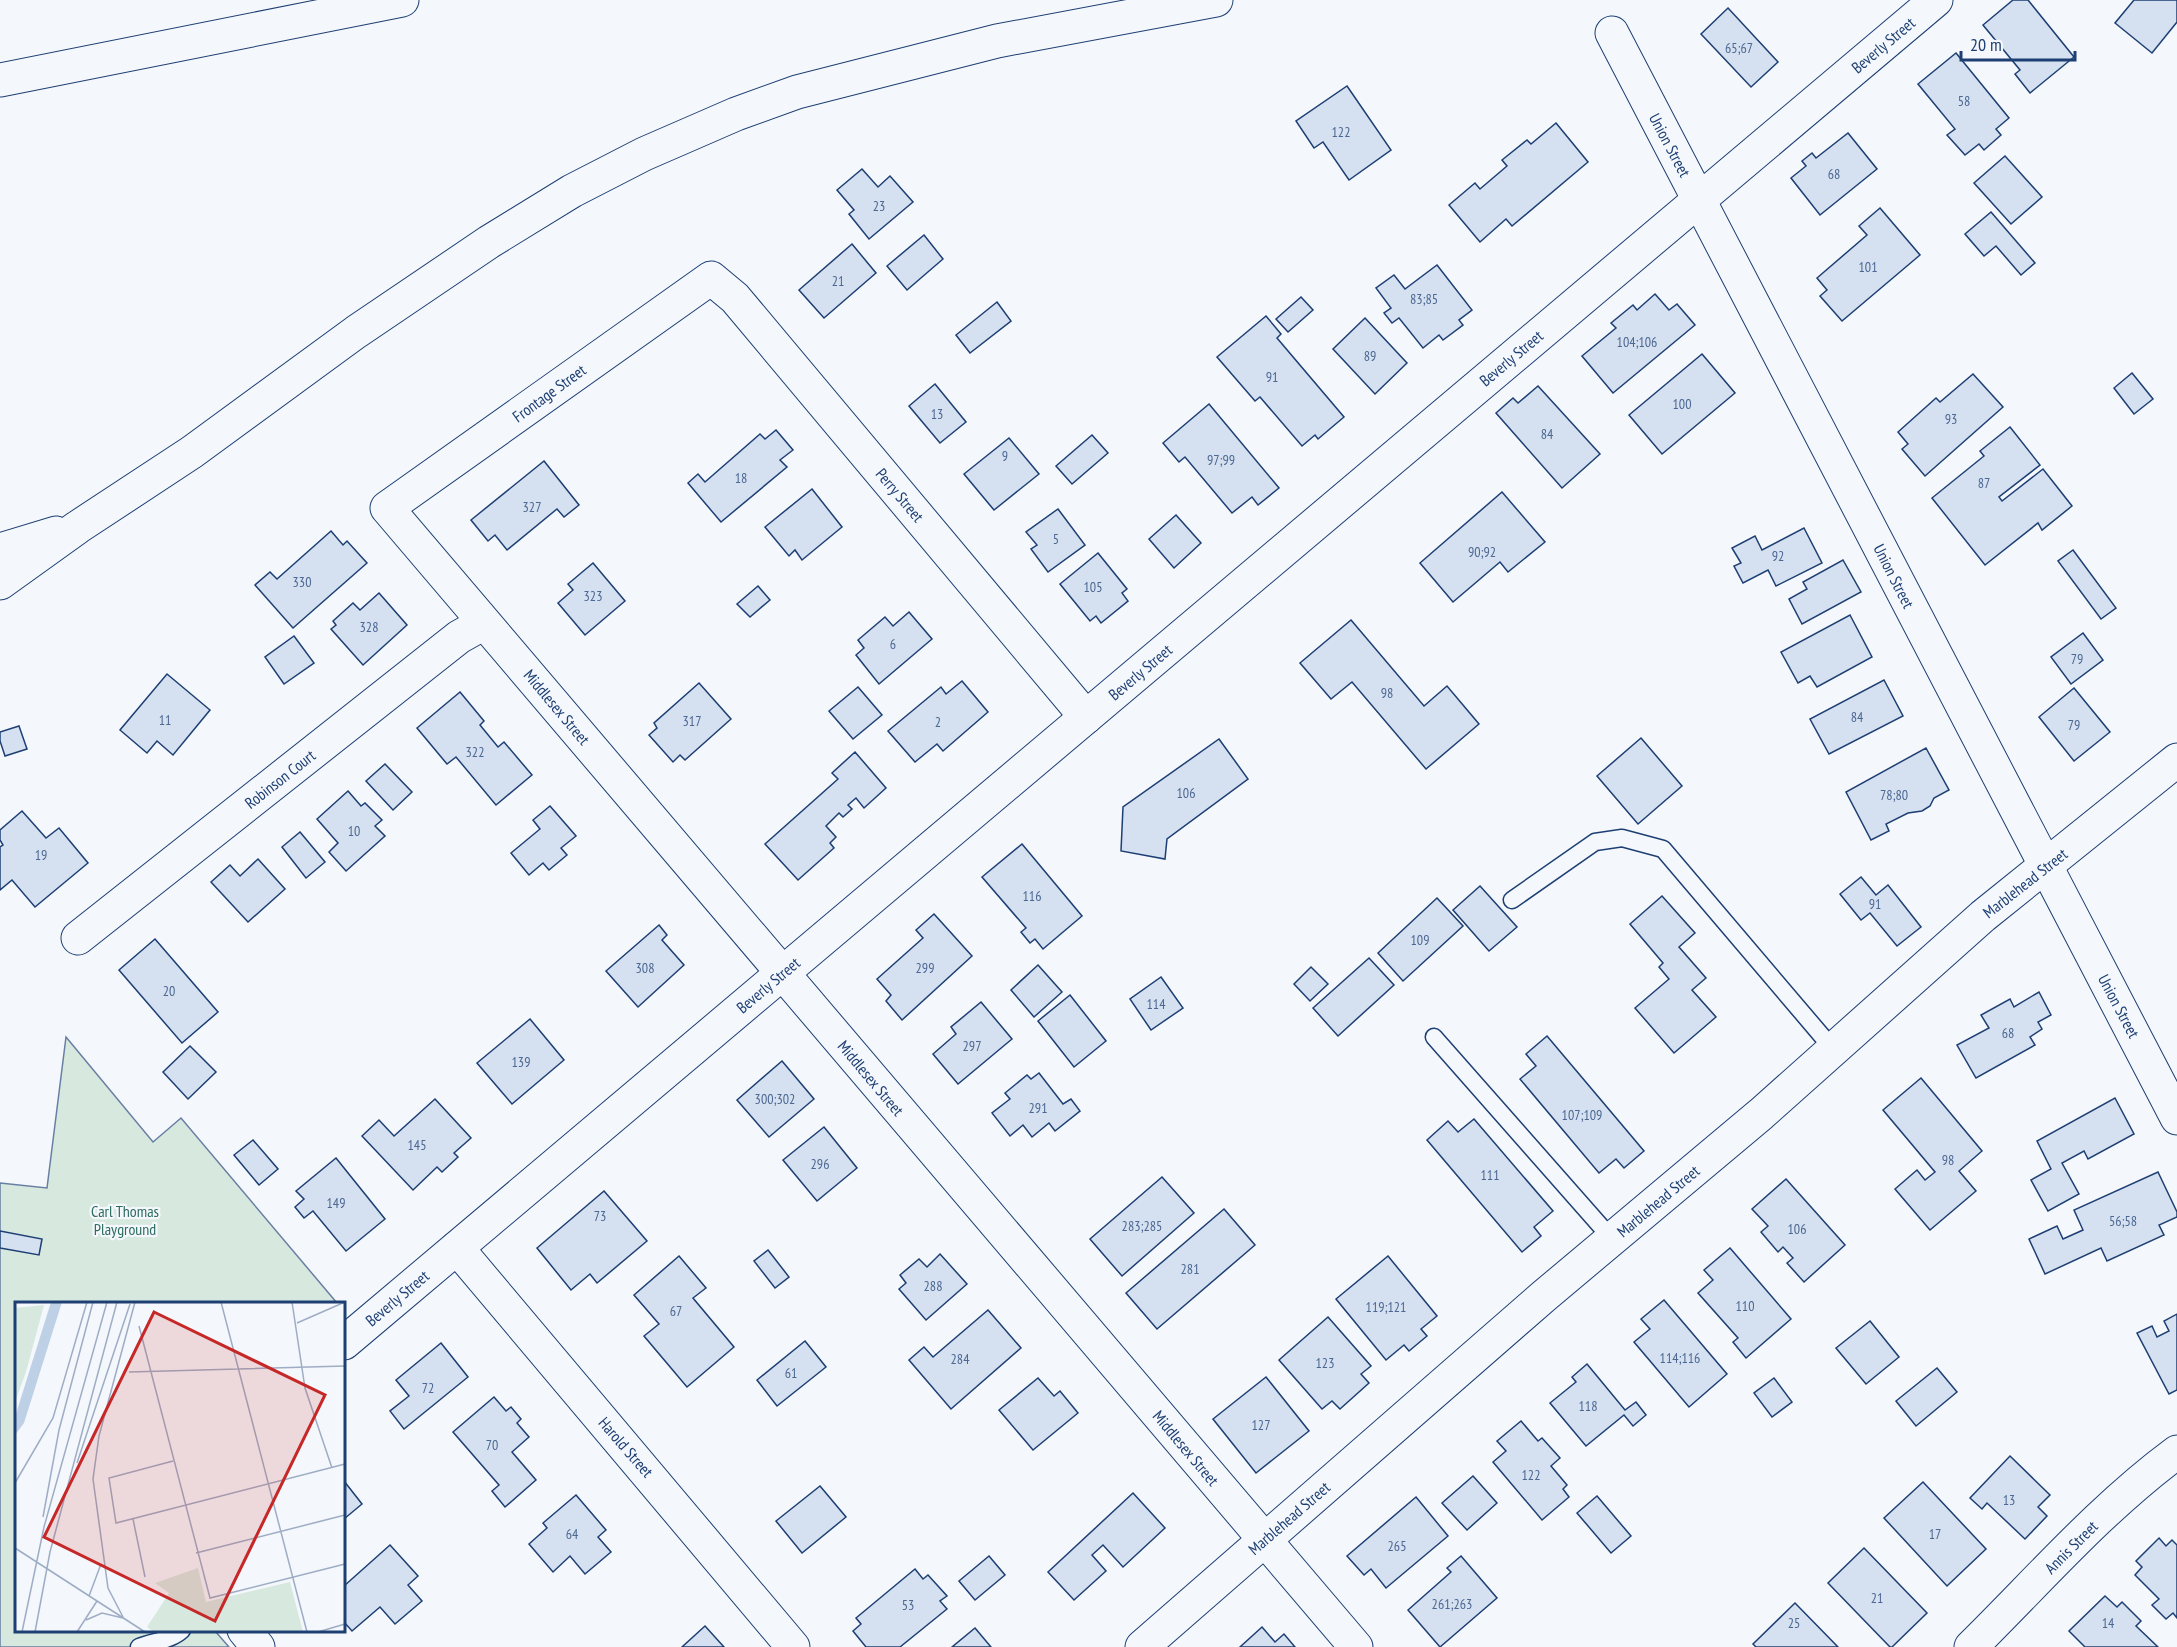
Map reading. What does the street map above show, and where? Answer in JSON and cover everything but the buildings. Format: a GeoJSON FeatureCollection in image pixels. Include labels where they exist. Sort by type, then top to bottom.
{"type":"FeatureCollection","features":[{"type":"Feature","properties":{"kind":"main road"},"geometry":{"type":"LineString","coordinates":[[0,80],[402,0]]}},
{"type":"Feature","properties":{"kind":"main road"},"geometry":{"type":"LineString","coordinates":[[0,583],[78,527],[192,452],[356,332],[489,242],[572,191],[644,154],[736,114],[797,92],[997,41],[1216,0]]}},
{"type":"Feature","properties":{"kind":"main road","name":"Beverly Street"},"geometry":{"type":"LineString","coordinates":[[345,1342],[1936,0]]}},
{"type":"Feature","properties":{"kind":"main road","name":"Union Street"},"geometry":{"type":"LineString","coordinates":[[1612,33],[2177,1118]]}},
{"type":"Feature","properties":{"kind":"main road","name":"Perry Street"},"geometry":{"type":"LineString","coordinates":[[711,278],[735,298],[1086,717]]}},
{"type":"Feature","properties":{"kind":"main road","name":"Frontage Street"},"geometry":{"type":"LineString","coordinates":[[387,508],[711,278]]}},
{"type":"Feature","properties":{"kind":"main road","name":"Middlesex Street"},"geometry":{"type":"LineString","coordinates":[[387,508],[1356,1647]]}},
{"type":"Feature","properties":{"kind":"main road"},"geometry":{"type":"LineString","coordinates":[[0,550],[78,527]]}},
{"type":"Feature","properties":{"kind":"main road","name":"Robinson Court"},"geometry":{"type":"LineString","coordinates":[[78,938],[459,638],[484,622]]}},
{"type":"Feature","properties":{"kind":"main road","name":"Marblehead Street"},"geometry":{"type":"LineString","coordinates":[[1142,1647],[1537,1302],[1761,1114],[1983,916],[2047,867],[2177,760]]}},
{"type":"Feature","properties":{"kind":"main road","name":"Harold Street"},"geometry":{"type":"LineString","coordinates":[[457,1248],[793,1647]]}},
{"type":"Feature","properties":{"kind":"main road","name":"Annis Street"},"geometry":{"type":"LineString","coordinates":[[1971,1647],[2109,1509],[2177,1452]]}},
{"type":"Feature","properties":{"kind":"main road"},"geometry":{"type":"LineString","coordinates":[[246,1632],[258,1647]]}},
{"type":"Feature","properties":{"kind":"lane"},"geometry":{"type":"LineString","coordinates":[[1512,900],[1594,842],[1622,838],[1663,849],[1833,1048]]}},
{"type":"Feature","properties":{"kind":"lane"},"geometry":{"type":"LineString","coordinates":[[1434,1037],[1612,1239]]}},
{"type":"Feature","properties":{"kind":"lane"},"geometry":{"type":"LineString","coordinates":[[139,1647],[154,1641],[174,1638],[180,1632]]}},
{"type":"Feature","properties":{"kind":"green space","name":"Carl Thomas Playground"},"geometry":{"type":"Polygon","coordinates":[[[66,1037],[153,1142],[181,1118],[336,1302],[15,1302],[15,1632],[216,1632],[229,1647],[0,1647],[0,1183],[47,1188],[66,1037]]]}}]}
